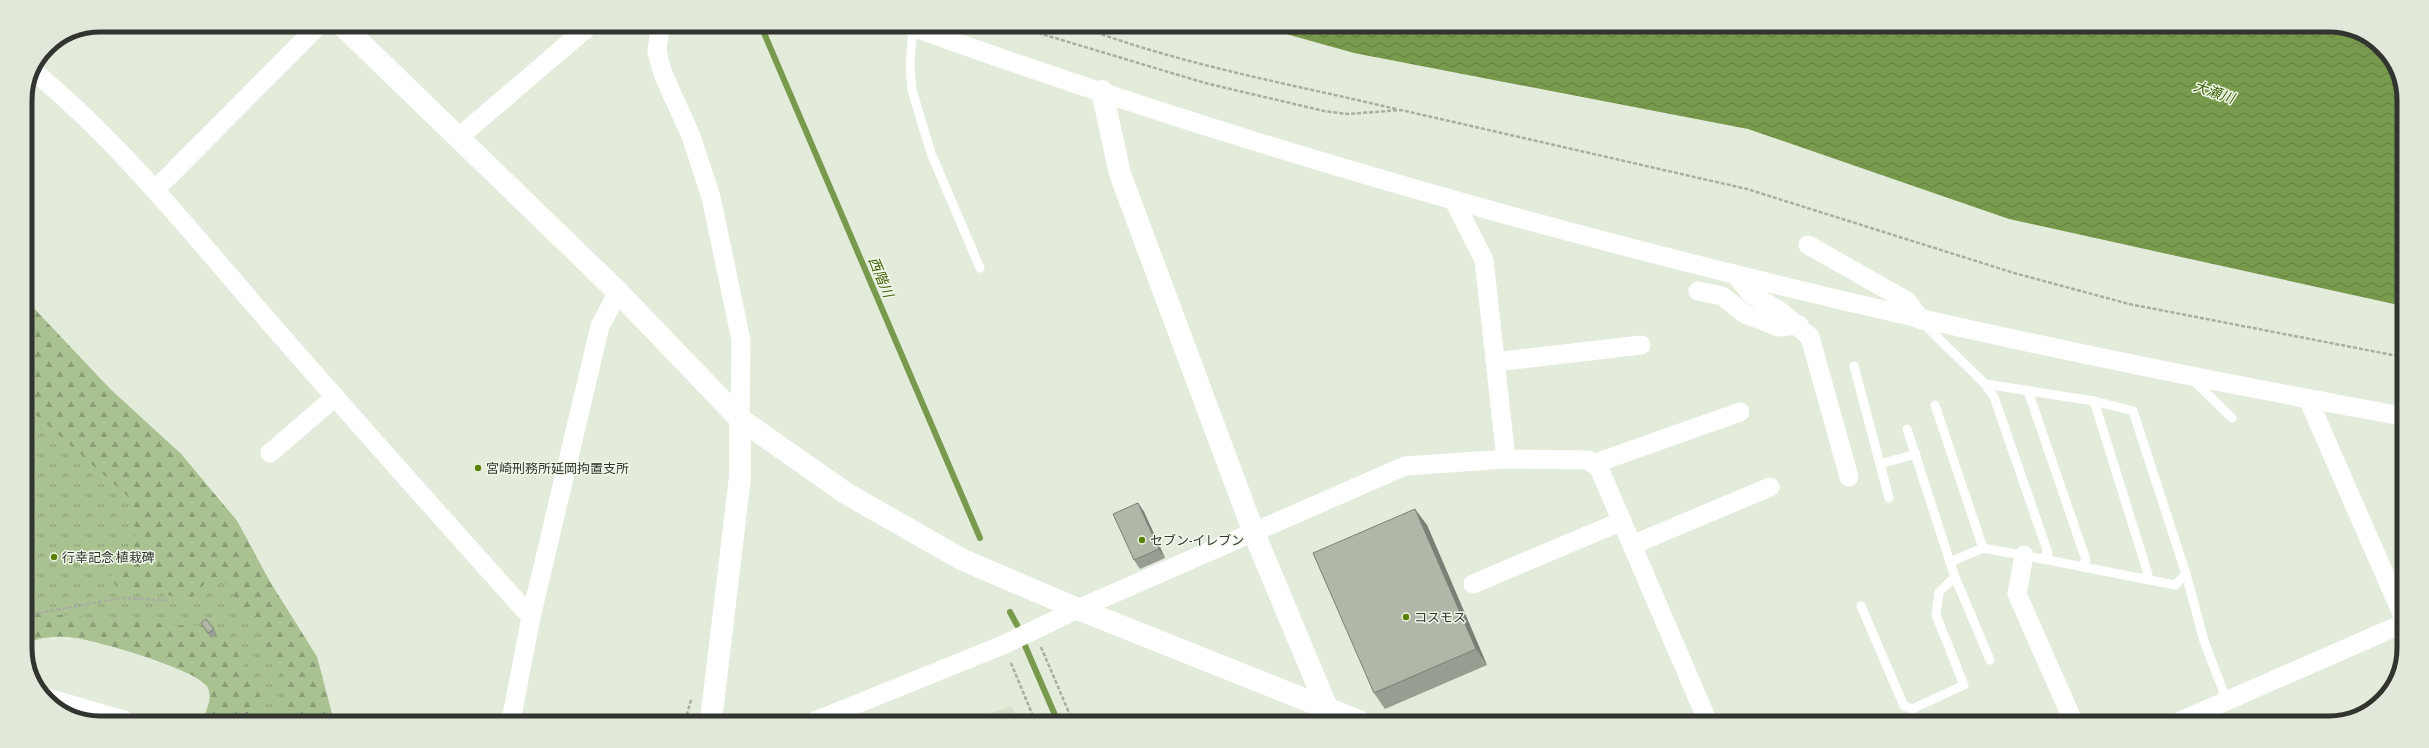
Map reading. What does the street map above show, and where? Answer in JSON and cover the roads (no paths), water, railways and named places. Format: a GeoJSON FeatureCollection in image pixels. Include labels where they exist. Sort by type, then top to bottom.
{"type":"FeatureCollection","features":[{"type":"Feature","properties":{"kind":"street"},"geometry":{"type":"LineString","coordinates":[[155,190],[312,32]]}},
{"type":"Feature","properties":{"kind":"street"},"geometry":{"type":"LineString","coordinates":[[349,32],[618,292],[740,419],[847,494],[964,560],[1330,715]]}},
{"type":"Feature","properties":{"kind":"street"},"geometry":{"type":"LineString","coordinates":[[458,138],[582,32]]}},
{"type":"Feature","properties":{"kind":"street"},"geometry":{"type":"LineString","coordinates":[[659,32],[657,52],[663,74],[692,136],[711,197],[740,332],[740,477],[712,716]]}},
{"type":"Feature","properties":{"kind":"street"},"geometry":{"type":"LineString","coordinates":[[930,32],[1102,91],[1454,201],[1735,274],[1921,320],[2308,399],[2397,415]]}},
{"type":"Feature","properties":{"kind":"street"},"geometry":{"type":"LineString","coordinates":[[37,74],[70,101],[155,190],[334,397],[531,617]]}},
{"type":"Feature","properties":{"kind":"street"},"geometry":{"type":"LineString","coordinates":[[1102,91],[1120,174],[1254,533],[1330,715]]}},
{"type":"Feature","properties":{"kind":"street"},"geometry":{"type":"LineString","coordinates":[[1454,201],[1484,260],[1506,459]]}},
{"type":"Feature","properties":{"kind":"street"},"geometry":{"type":"LineString","coordinates":[[1808,245],[1908,301],[1921,320]]}},
{"type":"Feature","properties":{"kind":"street"},"geometry":{"type":"LineString","coordinates":[[1735,274],[1751,294],[1799,325],[1810,337],[1849,477]]}},
{"type":"Feature","properties":{"kind":"street"},"geometry":{"type":"LineString","coordinates":[[1698,291],[1722,296],[1745,314],[1778,327],[1799,325]]}},
{"type":"Feature","properties":{"kind":"street"},"geometry":{"type":"LineString","coordinates":[[516,716],[531,617],[600,326],[618,292]]}},
{"type":"Feature","properties":{"kind":"street"},"geometry":{"type":"LineString","coordinates":[[1495,362],[1641,345]]}},
{"type":"Feature","properties":{"kind":"street"},"geometry":{"type":"LineString","coordinates":[[270,453],[334,397]]}},
{"type":"Feature","properties":{"kind":"street"},"geometry":{"type":"LineString","coordinates":[[2308,399],[2397,603]]}},
{"type":"Feature","properties":{"kind":"street"},"geometry":{"type":"LineString","coordinates":[[1593,464],[1740,412]]}},
{"type":"Feature","properties":{"kind":"street"},"geometry":{"type":"LineString","coordinates":[[827,716],[1003,645],[1078,609],[1405,466],[1506,459],[1588,460],[1599,468],[1705,716]]}},
{"type":"Feature","properties":{"kind":"street"},"geometry":{"type":"LineString","coordinates":[[1632,545],[1770,487]]}},
{"type":"Feature","properties":{"kind":"street"},"geometry":{"type":"LineString","coordinates":[[1473,584],[1622,521]]}},
{"type":"Feature","properties":{"kind":"street"},"geometry":{"type":"LineString","coordinates":[[2024,555],[2016,594],[2071,716]]}},
{"type":"Feature","properties":{"kind":"street"},"geometry":{"type":"LineString","coordinates":[[2192,716],[2397,626]]}},
{"type":"Feature","properties":{"kind":"street"},"geometry":{"type":"LineString","coordinates":[[58,701],[110,716]]}},
{"type":"Feature","properties":{"kind":"lane"},"geometry":{"type":"LineString","coordinates":[[912,32],[910,64],[912,90],[931,153],[980,268]]}},
{"type":"Feature","properties":{"kind":"lane"},"geometry":{"type":"LineString","coordinates":[[1921,320],[1985,384],[1994,397],[2048,553],[2043,559]]}},
{"type":"Feature","properties":{"kind":"lane"},"geometry":{"type":"LineString","coordinates":[[1854,366],[1889,498]]}},
{"type":"Feature","properties":{"kind":"lane"},"geometry":{"type":"LineString","coordinates":[[2188,374],[2232,418]]}},
{"type":"Feature","properties":{"kind":"lane"},"geometry":{"type":"LineString","coordinates":[[1985,384],[2094,401],[2133,411],[2186,574],[2204,641],[2227,701]]}},
{"type":"Feature","properties":{"kind":"lane"},"geometry":{"type":"LineString","coordinates":[[2028,390],[2086,560],[2082,566]]}},
{"type":"Feature","properties":{"kind":"lane"},"geometry":{"type":"LineString","coordinates":[[2094,401],[2148,574],[2144,579]]}},
{"type":"Feature","properties":{"kind":"lane"},"geometry":{"type":"LineString","coordinates":[[1935,405],[1983,548]]}},
{"type":"Feature","properties":{"kind":"lane"},"geometry":{"type":"LineString","coordinates":[[1907,429],[1955,577],[1990,660]]}},
{"type":"Feature","properties":{"kind":"lane"},"geometry":{"type":"LineString","coordinates":[[1880,464],[1916,454]]}},
{"type":"Feature","properties":{"kind":"lane"},"geometry":{"type":"LineString","coordinates":[[1950,562],[1983,548],[2175,585],[2186,574]]}},
{"type":"Feature","properties":{"kind":"lane"},"geometry":{"type":"LineString","coordinates":[[1861,606],[1904,706],[1912,709],[1964,685],[1936,615],[1939,592],[1955,577]]}},
{"type":"Feature","properties":{"kind":"water","name":"大瀬川"},"geometry":{"type":"Polygon","coordinates":[[[1279,32],[2329,32],[2346,34],[2359,39],[2374,49],[2388,66],[2396,87],[2397,305],[2009,219],[1748,129],[1354,53],[1279,32]]]}},
{"type":"Feature","properties":{"kind":"waterway","name":"西階川"},"geometry":{"type":"LineString","coordinates":[[764,32],[980,538]]}},
{"type":"Feature","properties":{"kind":"waterway"},"geometry":{"type":"LineString","coordinates":[[1010,612],[1017,625]]}},
{"type":"Feature","properties":{"kind":"waterway"},"geometry":{"type":"LineString","coordinates":[[1023,641],[1055,716]]}},
{"type":"Feature","properties":{"kind":"place","name":"宮崎刑務所延岡拘置支所"},"geometry":{"type":"Point","coordinates":[478,468]}},
{"type":"Feature","properties":{"kind":"place","name":"セブン-イレブン"},"geometry":{"type":"Point","coordinates":[1142,540]}},
{"type":"Feature","properties":{"kind":"place","name":"行幸記念 植栽碑"},"geometry":{"type":"Point","coordinates":[54,557]}},
{"type":"Feature","properties":{"kind":"place","name":"コスモス"},"geometry":{"type":"Point","coordinates":[1406,617]}}]}
